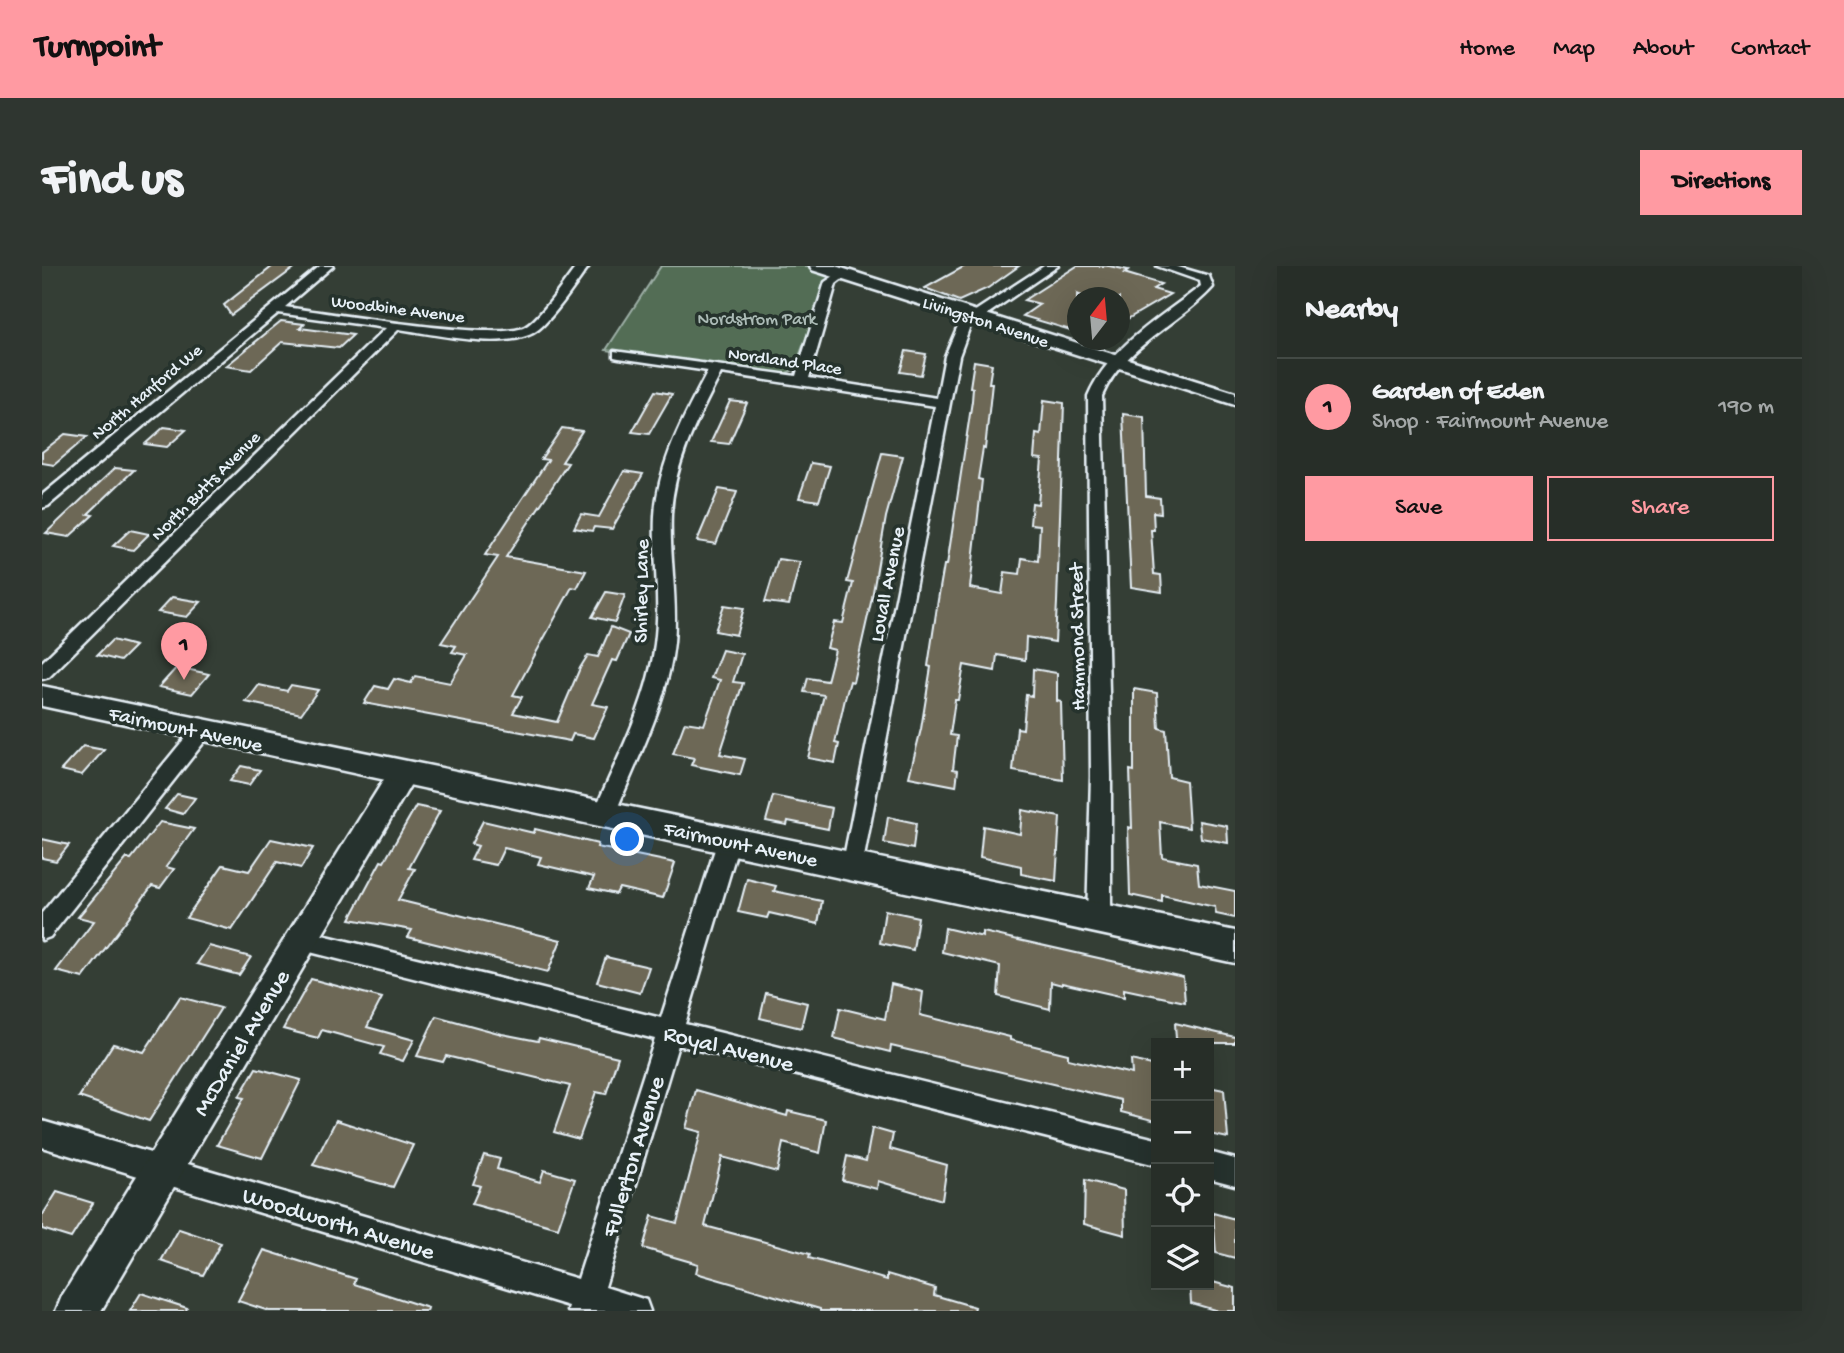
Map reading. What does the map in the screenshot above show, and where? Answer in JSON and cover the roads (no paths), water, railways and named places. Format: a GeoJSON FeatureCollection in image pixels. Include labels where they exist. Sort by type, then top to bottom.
{"type":"FeatureCollection","features":[{"type":"Feature","properties":{"kind":"main road","name":"Fairmount Avenue"},"geometry":{"type":"LineString","coordinates":[[42,696],[201,732],[1235,947]]}},
{"type":"Feature","properties":{"kind":"street","name":"North Hanford We"},"geometry":{"type":"LineString","coordinates":[[42,503],[327,266]]}},
{"type":"Feature","properties":{"kind":"street","name":"Woodbine Avenue"},"geometry":{"type":"LineString","coordinates":[[274,309],[482,336],[518,334],[530,330],[583,266]]}},
{"type":"Feature","properties":{"kind":"street","name":"Livingston Avenue"},"geometry":{"type":"LineString","coordinates":[[818,266],[1235,399]]}},
{"type":"Feature","properties":{"kind":"street"},"geometry":{"type":"LineString","coordinates":[[974,317],[1052,266]]}},
{"type":"Feature","properties":{"kind":"street","name":"Hammond Street"},"geometry":{"type":"LineString","coordinates":[[1099,918],[1101,776],[1095,396],[1097,386],[1116,362],[1207,287],[1205,279],[1163,266]]}},
{"type":"Feature","properties":{"kind":"street"},"geometry":{"type":"LineString","coordinates":[[801,381],[831,282],[843,274]]}},
{"type":"Feature","properties":{"kind":"street","name":"Lovall Avenue"},"geometry":{"type":"LineString","coordinates":[[853,867],[952,355],[961,328],[974,317]]}},
{"type":"Feature","properties":{"kind":"street","name":"North Butts Avenue"},"geometry":{"type":"LineString","coordinates":[[42,673],[395,326]]}},
{"type":"Feature","properties":{"kind":"street","name":"Nordland Place"},"geometry":{"type":"LineString","coordinates":[[620,354],[944,403]]}},
{"type":"Feature","properties":{"kind":"street","name":"Shirley Lane"},"geometry":{"type":"LineString","coordinates":[[604,814],[643,722],[661,663],[666,619],[663,515],[671,468],[679,444],[716,369]]}},
{"type":"Feature","properties":{"kind":"street"},"geometry":{"type":"LineString","coordinates":[[42,930],[201,732]]}},
{"type":"Feature","properties":{"kind":"street","name":"McDaniel Avenue"},"geometry":{"type":"LineString","coordinates":[[77,1311],[403,772]]}},
{"type":"Feature","properties":{"kind":"street","name":"Fullerton Avenue"},"geometry":{"type":"LineString","coordinates":[[585,1304],[729,840]]}},
{"type":"Feature","properties":{"kind":"street","name":"Royal Avenue"},"geometry":{"type":"LineString","coordinates":[[302,940],[1151,1151]]}},
{"type":"Feature","properties":{"kind":"street","name":"Woodworth Avenue"},"geometry":{"type":"LineString","coordinates":[[42,1134],[163,1168],[585,1304],[635,1311]]}},
{"type":"Feature","properties":{"kind":"street"},"geometry":{"type":"LineString","coordinates":[[1214,1166],[1235,1172]]}},
{"type":"Feature","properties":{"kind":"place","name":"Garden of Eden"},"geometry":{"type":"Point","coordinates":[184,680]}},
{"type":"Feature","properties":{"kind":"park label","name":"Nordstrom Park"},"geometry":{"type":"Point","coordinates":[757,318]}}]}
